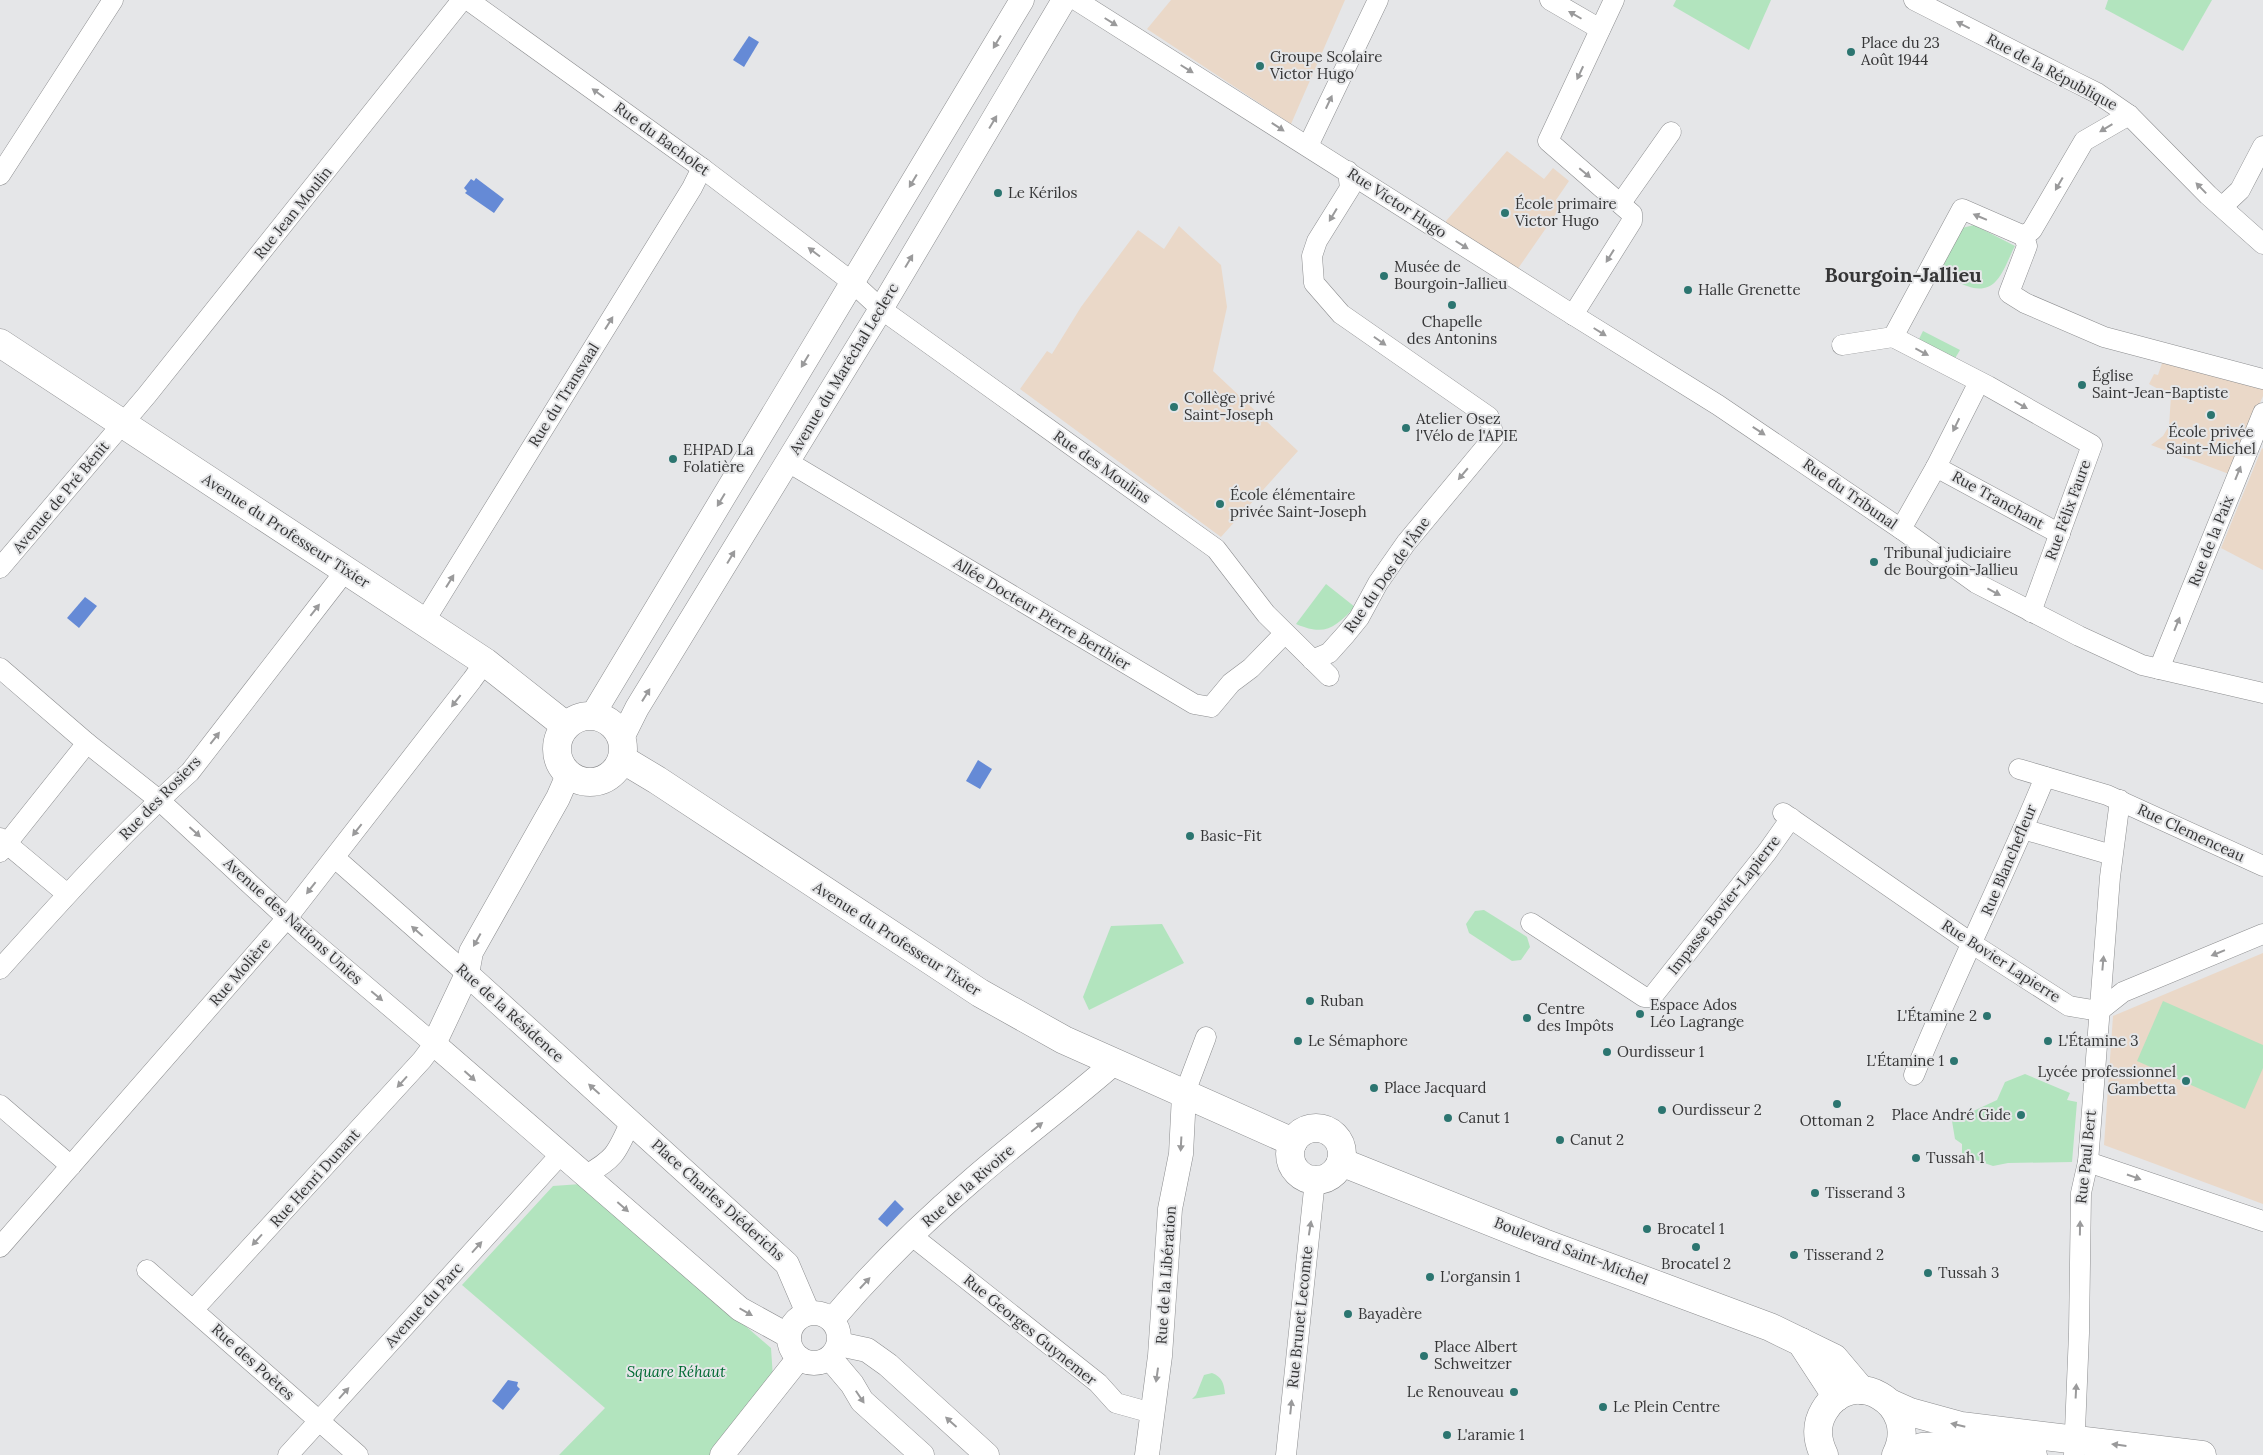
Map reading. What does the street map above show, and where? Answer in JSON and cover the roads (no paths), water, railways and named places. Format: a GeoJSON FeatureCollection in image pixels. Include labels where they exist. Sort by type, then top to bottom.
{"type":"FeatureCollection","features":[{"type":"Feature","properties":{"kind":"main road","name":"Avenue du Professeur Tixier"},"geometry":{"type":"LineString","coordinates":[[0,343],[485,662],[566,726]]}},
{"type":"Feature","properties":{"kind":"main road"},"geometry":{"type":"LineString","coordinates":[[592,716],[610,722],[622,749],[617,769],[601,781],[574,778],[561,766],[557,756],[556,744],[566,726],[574,719],[592,716]]}},
{"type":"Feature","properties":{"kind":"main road","name":"Avenue du Professeur Tixier"},"geometry":{"type":"LineString","coordinates":[[622,749],[657,780],[980,993],[1030,1022],[1114,1063],[1293,1142]]}},
{"type":"Feature","properties":{"kind":"main road"},"geometry":{"type":"LineString","coordinates":[[1314,1129],[1330,1132],[1341,1146],[1341,1162],[1331,1176],[1315,1180],[1307,1178],[1294,1167],[1291,1151],[1293,1142],[1306,1131],[1314,1129]]}},
{"type":"Feature","properties":{"kind":"main road","name":"Boulevard Saint-Michel"},"geometry":{"type":"LineString","coordinates":[[1341,1162],[1561,1250],[1770,1327],[1834,1358],[1849,1393]]}},
{"type":"Feature","properties":{"kind":"main road"},"geometry":{"type":"LineString","coordinates":[[1824,1455],[1819,1445],[1817,1431],[1820,1418],[1827,1406],[1849,1393],[1883,1397],[1892,1404],[1910,1412],[1961,1426],[2074,1447],[2202,1455]]}},
{"type":"Feature","properties":{"kind":"main road"},"geometry":{"type":"LineString","coordinates":[[1892,1404],[1902,1424],[1901,1446],[1898,1455]]}},
{"type":"Feature","properties":{"kind":"main road"},"geometry":{"type":"LineString","coordinates":[[1898,1455],[1922,1447],[1961,1445],[2033,1455]]}},
{"type":"Feature","properties":{"kind":"street"},"geometry":{"type":"LineString","coordinates":[[0,175],[113,0]]}},
{"type":"Feature","properties":{"kind":"street","name":"Rue Jean Moulin"},"geometry":{"type":"LineString","coordinates":[[122,424],[462,0]]}},
{"type":"Feature","properties":{"kind":"street","name":"Rue du Bacholet"},"geometry":{"type":"LineString","coordinates":[[468,0],[702,168],[852,282]]}},
{"type":"Feature","properties":{"kind":"street"},"geometry":{"type":"LineString","coordinates":[[592,716],[1022,0]]}},
{"type":"Feature","properties":{"kind":"street","name":"Avenue du Maréchal Leclerc"},"geometry":{"type":"LineString","coordinates":[[622,749],[637,708],[689,626],[881,309],[1064,0]]}},
{"type":"Feature","properties":{"kind":"street","name":"Rue Victor Hugo"},"geometry":{"type":"LineString","coordinates":[[1076,0],[1718,405]]}},
{"type":"Feature","properties":{"kind":"street"},"geometry":{"type":"LineString","coordinates":[[1308,146],[1378,0]]}},
{"type":"Feature","properties":{"kind":"street"},"geometry":{"type":"LineString","coordinates":[[1550,0],[1600,29]]}},
{"type":"Feature","properties":{"kind":"street"},"geometry":{"type":"LineString","coordinates":[[1573,315],[1632,221],[1626,209],[1548,141],[1614,0]]}},
{"type":"Feature","properties":{"kind":"street","name":"Rue de la République"},"geometry":{"type":"LineString","coordinates":[[1914,0],[2069,78],[2129,114],[2222,207],[2263,244]]}},
{"type":"Feature","properties":{"kind":"street"},"geometry":{"type":"LineString","coordinates":[[2024,236],[2032,230],[2084,142],[2129,114]]}},
{"type":"Feature","properties":{"kind":"street"},"geometry":{"type":"LineString","coordinates":[[1626,209],[1671,132]]}},
{"type":"Feature","properties":{"kind":"street"},"geometry":{"type":"LineString","coordinates":[[2222,207],[2240,190],[2263,146]]}},
{"type":"Feature","properties":{"kind":"street","name":"Rue du Transvaal"},"geometry":{"type":"LineString","coordinates":[[424,622],[682,204],[702,168]]}},
{"type":"Feature","properties":{"kind":"street","name":"Rue du Dos de l'Âne"},"geometry":{"type":"LineString","coordinates":[[1312,660],[1329,653],[1346,634],[1359,618],[1378,583],[1406,543],[1494,437],[1489,417],[1341,314],[1314,284],[1312,256],[1317,241],[1350,188],[1348,171]]}},
{"type":"Feature","properties":{"kind":"street"},"geometry":{"type":"LineString","coordinates":[[1893,337],[1962,209],[2024,236],[2028,246],[2010,293],[2025,303],[2104,337],[2263,379]]}},
{"type":"Feature","properties":{"kind":"street","name":"Rue des Moulins"},"geometry":{"type":"LineString","coordinates":[[852,282],[881,309],[1216,548],[1266,614],[1284,634],[1329,676]]}},
{"type":"Feature","properties":{"kind":"street"},"geometry":{"type":"LineString","coordinates":[[1842,345],[1893,337],[1979,382],[1901,529]]}},
{"type":"Feature","properties":{"kind":"street","name":"Rue Félix Faure"},"geometry":{"type":"LineString","coordinates":[[1979,382],[2092,446],[2031,612]]}},
{"type":"Feature","properties":{"kind":"street","name":"Rue du Tribunal"},"geometry":{"type":"LineString","coordinates":[[1718,405],[1901,529],[1976,583],[2031,612],[2151,667],[2263,693]]}},
{"type":"Feature","properties":{"kind":"street","name":"Rue de la Paix"},"geometry":{"type":"LineString","coordinates":[[2151,667],[2263,413]]}},
{"type":"Feature","properties":{"kind":"street","name":"Avenue de Pré Bénit"},"geometry":{"type":"LineString","coordinates":[[0,568],[122,424]]}},
{"type":"Feature","properties":{"kind":"street","name":"Allée Docteur Pierre Berthier"},"geometry":{"type":"LineString","coordinates":[[788,462],[1194,704],[1210,707],[1231,683],[1251,668],[1284,634]]}},
{"type":"Feature","properties":{"kind":"street","name":"Rue Tranchant"},"geometry":{"type":"LineString","coordinates":[[1936,466],[2060,534]]}},
{"type":"Feature","properties":{"kind":"street","name":"Rue des Rosiers"},"geometry":{"type":"LineString","coordinates":[[0,969],[67,894],[159,800],[190,772],[346,570]]}},
{"type":"Feature","properties":{"kind":"street"},"geometry":{"type":"LineString","coordinates":[[657,607],[689,626]]}},
{"type":"Feature","properties":{"kind":"street","name":"Rue Molière"},"geometry":{"type":"LineString","coordinates":[[0,1247],[287,918],[485,662]]}},
{"type":"Feature","properties":{"kind":"street","name":"Avenue des Nations Unies"},"geometry":{"type":"LineString","coordinates":[[0,668],[87,743],[159,800],[287,918],[560,1155],[586,1175]]}},
{"type":"Feature","properties":{"kind":"street"},"geometry":{"type":"LineString","coordinates":[[67,894],[2,845],[87,743]]}},
{"type":"Feature","properties":{"kind":"street","name":"Rue Clemenceau"},"geometry":{"type":"LineString","coordinates":[[2019,769],[2120,800],[2263,866]]}},
{"type":"Feature","properties":{"kind":"street","name":"Rue Blanchefleur"},"geometry":{"type":"LineString","coordinates":[[1914,1075],[1945,998],[2045,777]]}},
{"type":"Feature","properties":{"kind":"street"},"geometry":{"type":"LineString","coordinates":[[434,1044],[467,974],[484,961],[574,778]]}},
{"type":"Feature","properties":{"kind":"street","name":"Rue Paul Bert"},"geometry":{"type":"LineString","coordinates":[[2074,1447],[2079,1333],[2081,1193],[2088,1162],[2098,1011],[2112,855],[2120,800]]}},
{"type":"Feature","properties":{"kind":"street","name":"Impasse Bovier-Lapierre"},"geometry":{"type":"LineString","coordinates":[[1531,923],[1644,997],[1652,997],[1767,852],[1787,816]]}},
{"type":"Feature","properties":{"kind":"street","name":"Rue Bovier Lapierre"},"geometry":{"type":"LineString","coordinates":[[1787,816],[1971,943],[2069,1006],[2098,1011]]}},
{"type":"Feature","properties":{"kind":"street"},"geometry":{"type":"LineString","coordinates":[[2023,829],[2112,855]]}},
{"type":"Feature","properties":{"kind":"street","name":"Rue de la Résidence"},"geometry":{"type":"LineString","coordinates":[[335,858],[630,1121]]}},
{"type":"Feature","properties":{"kind":"street"},"geometry":{"type":"LineString","coordinates":[[2098,1011],[2123,992],[2263,934]]}},
{"type":"Feature","properties":{"kind":"street"},"geometry":{"type":"LineString","coordinates":[[1184,1095],[1206,1037]]}},
{"type":"Feature","properties":{"kind":"street","name":"Rue Henri Dunant"},"geometry":{"type":"LineString","coordinates":[[194,1310],[416,1067],[434,1044]]}},
{"type":"Feature","properties":{"kind":"street","name":"Rue de la Rivoire"},"geometry":{"type":"LineString","coordinates":[[832,1320],[875,1272],[970,1182],[1078,1095],[1114,1063]]}},
{"type":"Feature","properties":{"kind":"street","name":"Rue de la Libération"},"geometry":{"type":"LineString","coordinates":[[1148,1455],[1160,1356],[1170,1209],[1181,1154],[1184,1095]]}},
{"type":"Feature","properties":{"kind":"street"},"geometry":{"type":"LineString","coordinates":[[0,1105],[72,1166]]}},
{"type":"Feature","properties":{"kind":"street"},"geometry":{"type":"LineString","coordinates":[[630,1121],[613,1156],[607,1163],[586,1175],[740,1309],[789,1336]]}},
{"type":"Feature","properties":{"kind":"street","name":"Place Charles Diéderichs"},"geometry":{"type":"LineString","coordinates":[[630,1121],[787,1264],[808,1313]]}},
{"type":"Feature","properties":{"kind":"street","name":"Avenue du Parc"},"geometry":{"type":"LineString","coordinates":[[288,1455],[560,1155]]}},
{"type":"Feature","properties":{"kind":"street"},"geometry":{"type":"LineString","coordinates":[[2088,1162],[2263,1221]]}},
{"type":"Feature","properties":{"kind":"street","name":"Rue Brunet Lecomte"},"geometry":{"type":"LineString","coordinates":[[1286,1455],[1315,1180]]}},
{"type":"Feature","properties":{"kind":"street","name":"Rue Georges Guynemer"},"geometry":{"type":"LineString","coordinates":[[912,1236],[1098,1383],[1116,1402],[1152,1413]]}},
{"type":"Feature","properties":{"kind":"street","name":"Rue des Poètes"},"geometry":{"type":"LineString","coordinates":[[147,1270],[358,1455]]}},
{"type":"Feature","properties":{"kind":"street"},"geometry":{"type":"LineString","coordinates":[[817,1312],[832,1320],[840,1335],[835,1351],[824,1362],[811,1363],[799,1358],[793,1352],[789,1336],[795,1321],[808,1313],[817,1312]]}},
{"type":"Feature","properties":{"kind":"street"},"geometry":{"type":"LineString","coordinates":[[835,1351],[866,1350],[888,1366],[987,1455]]}},
{"type":"Feature","properties":{"kind":"street"},"geometry":{"type":"LineString","coordinates":[[835,1351],[862,1401],[922,1455]]}},
{"type":"Feature","properties":{"kind":"street"},"geometry":{"type":"LineString","coordinates":[[722,1455],[799,1358]]}},
{"type":"Feature","properties":{"kind":"water"},"geometry":{"type":"Polygon","coordinates":[[[749,36],[759,42],[744,67],[733,60],[749,36]]]}},
{"type":"Feature","properties":{"kind":"water"},"geometry":{"type":"Polygon","coordinates":[[[476,178],[504,199],[494,213],[465,193],[467,191],[464,188],[471,179],[474,181],[476,178]]]}},
{"type":"Feature","properties":{"kind":"water"},"geometry":{"type":"Polygon","coordinates":[[[85,597],[97,606],[79,628],[67,618],[85,597]]]}},
{"type":"Feature","properties":{"kind":"water"},"geometry":{"type":"Polygon","coordinates":[[[978,760],[992,769],[980,789],[966,781],[978,760]]]}},
{"type":"Feature","properties":{"kind":"water"},"geometry":{"type":"Polygon","coordinates":[[[895,1200],[904,1209],[887,1227],[878,1219],[895,1200]]]}},
{"type":"Feature","properties":{"kind":"water"},"geometry":{"type":"Polygon","coordinates":[[[508,1380],[518,1382],[517,1386],[520,1389],[503,1410],[492,1401],[508,1380]]]}},
{"type":"Feature","properties":{"kind":"place","name":"Place du 23 Août 1944"},"geometry":{"type":"Point","coordinates":[1851,52]}},
{"type":"Feature","properties":{"kind":"place","name":"Groupe Scolaire Victor Hugo"},"geometry":{"type":"Point","coordinates":[1260,66]}},
{"type":"Feature","properties":{"kind":"place","name":"Le Kérilos"},"geometry":{"type":"Point","coordinates":[998,193]}},
{"type":"Feature","properties":{"kind":"place","name":"École primaire Victor Hugo"},"geometry":{"type":"Point","coordinates":[1505,213]}},
{"type":"Feature","properties":{"kind":"place","name":"Musée de Bourgoin-Jallieu"},"geometry":{"type":"Point","coordinates":[1384,276]}},
{"type":"Feature","properties":{"kind":"place","name":"Halle Grenette"},"geometry":{"type":"Point","coordinates":[1688,290]}},
{"type":"Feature","properties":{"kind":"place","name":"Chapelle des Antonins"},"geometry":{"type":"Point","coordinates":[1452,305]}},
{"type":"Feature","properties":{"kind":"place","name":"Église Saint-Jean-Baptiste"},"geometry":{"type":"Point","coordinates":[2082,385]}},
{"type":"Feature","properties":{"kind":"place","name":"Collège privé Saint-Joseph"},"geometry":{"type":"Point","coordinates":[1174,407]}},
{"type":"Feature","properties":{"kind":"place","name":"École privée Saint-Michel"},"geometry":{"type":"Point","coordinates":[2211,415]}},
{"type":"Feature","properties":{"kind":"place","name":"Atelier Osez l'Vélo de l'APIE"},"geometry":{"type":"Point","coordinates":[1406,428]}},
{"type":"Feature","properties":{"kind":"place","name":"EHPAD La Folatière"},"geometry":{"type":"Point","coordinates":[673,459]}},
{"type":"Feature","properties":{"kind":"place","name":"École élémentaire privée Saint-Joseph"},"geometry":{"type":"Point","coordinates":[1220,504]}},
{"type":"Feature","properties":{"kind":"place","name":"Tribunal judiciaire de Bourgoin-Jallieu"},"geometry":{"type":"Point","coordinates":[1874,562]}},
{"type":"Feature","properties":{"kind":"place","name":"Basic-Fit"},"geometry":{"type":"Point","coordinates":[1190,836]}},
{"type":"Feature","properties":{"kind":"place","name":"Ruban"},"geometry":{"type":"Point","coordinates":[1310,1001]}},
{"type":"Feature","properties":{"kind":"place","name":"Espace Ados Léo Lagrange"},"geometry":{"type":"Point","coordinates":[1640,1014]}},
{"type":"Feature","properties":{"kind":"place","name":"L'Étamine 2"},"geometry":{"type":"Point","coordinates":[1987,1016]}},
{"type":"Feature","properties":{"kind":"place","name":"Centre des Impôts"},"geometry":{"type":"Point","coordinates":[1527,1018]}},
{"type":"Feature","properties":{"kind":"place","name":"Le Sémaphore"},"geometry":{"type":"Point","coordinates":[1298,1041]}},
{"type":"Feature","properties":{"kind":"place","name":"L'Étamine 3"},"geometry":{"type":"Point","coordinates":[2048,1041]}},
{"type":"Feature","properties":{"kind":"place","name":"Ourdisseur 1"},"geometry":{"type":"Point","coordinates":[1607,1052]}},
{"type":"Feature","properties":{"kind":"place","name":"L'Étamine 1"},"geometry":{"type":"Point","coordinates":[1954,1061]}},
{"type":"Feature","properties":{"kind":"place","name":"Lycée professionnel Gambetta"},"geometry":{"type":"Point","coordinates":[2186,1081]}},
{"type":"Feature","properties":{"kind":"place","name":"Place Jacquard"},"geometry":{"type":"Point","coordinates":[1374,1088]}},
{"type":"Feature","properties":{"kind":"place","name":"Ottoman 2"},"geometry":{"type":"Point","coordinates":[1837,1104]}},
{"type":"Feature","properties":{"kind":"place","name":"Ourdisseur 2"},"geometry":{"type":"Point","coordinates":[1662,1110]}},
{"type":"Feature","properties":{"kind":"place","name":"Place André Gide"},"geometry":{"type":"Point","coordinates":[2021,1115]}},
{"type":"Feature","properties":{"kind":"place","name":"Canut 1"},"geometry":{"type":"Point","coordinates":[1448,1118]}},
{"type":"Feature","properties":{"kind":"place","name":"Canut 2"},"geometry":{"type":"Point","coordinates":[1560,1140]}},
{"type":"Feature","properties":{"kind":"place","name":"Tussah 1"},"geometry":{"type":"Point","coordinates":[1916,1158]}},
{"type":"Feature","properties":{"kind":"place","name":"Tisserand 3"},"geometry":{"type":"Point","coordinates":[1815,1193]}},
{"type":"Feature","properties":{"kind":"place","name":"Brocatel 1"},"geometry":{"type":"Point","coordinates":[1647,1229]}},
{"type":"Feature","properties":{"kind":"place","name":"Brocatel 2"},"geometry":{"type":"Point","coordinates":[1696,1247]}},
{"type":"Feature","properties":{"kind":"place","name":"Tisserand 2"},"geometry":{"type":"Point","coordinates":[1794,1255]}},
{"type":"Feature","properties":{"kind":"place","name":"Tussah 3"},"geometry":{"type":"Point","coordinates":[1928,1273]}},
{"type":"Feature","properties":{"kind":"place","name":"L'organsin 1"},"geometry":{"type":"Point","coordinates":[1430,1277]}},
{"type":"Feature","properties":{"kind":"place","name":"Bayadère"},"geometry":{"type":"Point","coordinates":[1348,1314]}},
{"type":"Feature","properties":{"kind":"place","name":"Place Albert Schweitzer"},"geometry":{"type":"Point","coordinates":[1424,1356]}},
{"type":"Feature","properties":{"kind":"place","name":"Le Renouveau"},"geometry":{"type":"Point","coordinates":[1514,1392]}},
{"type":"Feature","properties":{"kind":"place","name":"Le Plein Centre"},"geometry":{"type":"Point","coordinates":[1603,1407]}},
{"type":"Feature","properties":{"kind":"place","name":"L'aramie 1"},"geometry":{"type":"Point","coordinates":[1447,1435]}},
{"type":"Feature","properties":{"kind":"district","name":"Bourgoin-Jallieu"},"geometry":{"type":"Point","coordinates":[1903,275]}},
{"type":"Feature","properties":{"kind":"park label","name":"Square Réhaut"},"geometry":{"type":"Point","coordinates":[676,1372]}}]}
